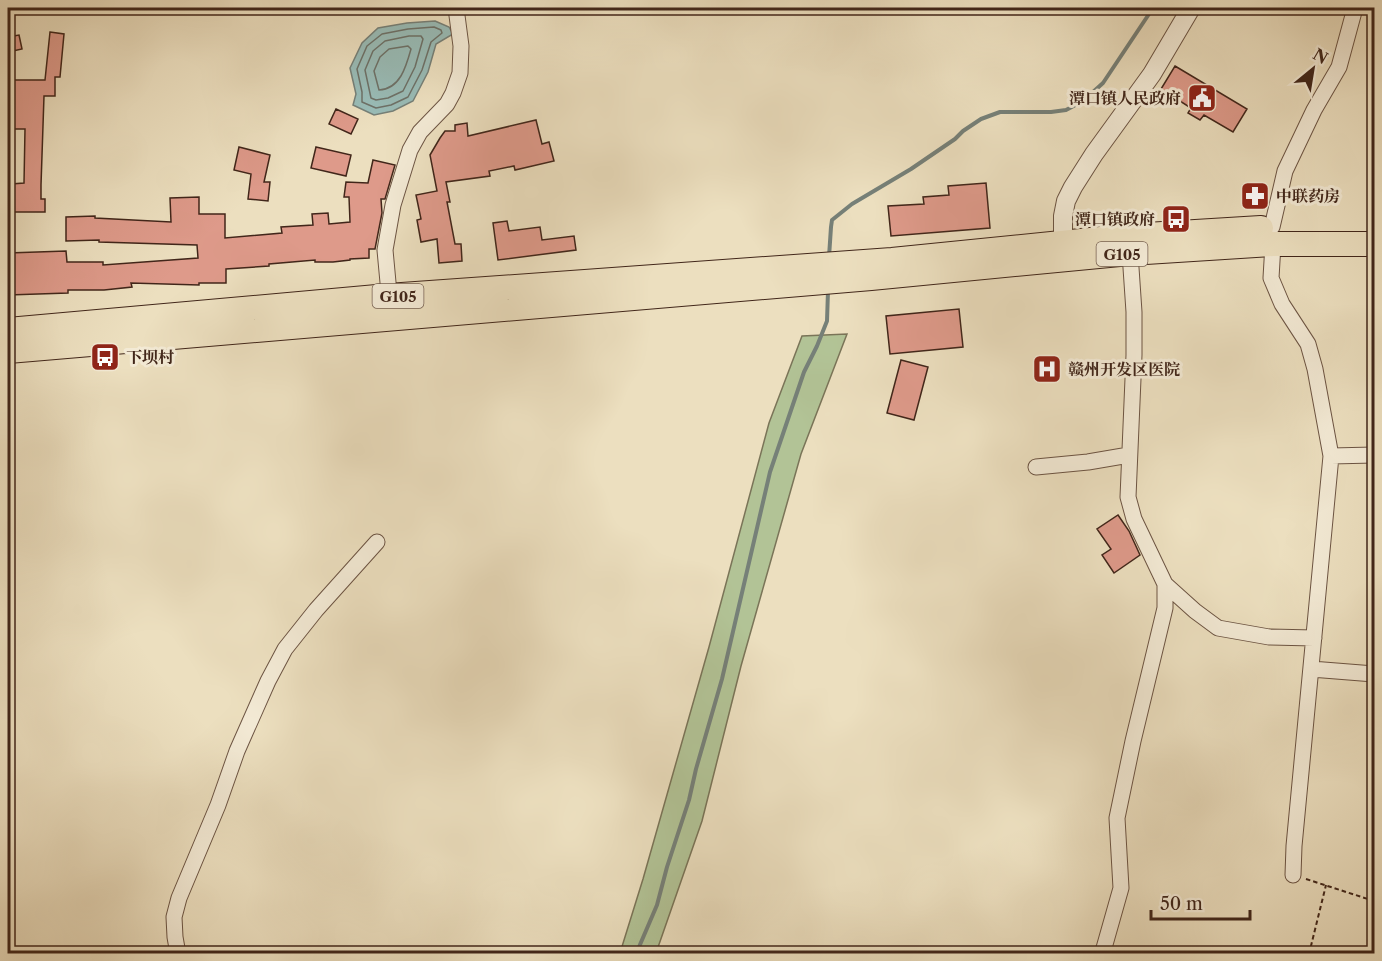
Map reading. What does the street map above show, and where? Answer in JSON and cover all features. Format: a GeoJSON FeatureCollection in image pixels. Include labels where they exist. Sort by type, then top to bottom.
{"type":"FeatureCollection","features":[{"type":"Feature","properties":{"kind":"highway","name":"G105"},"geometry":{"type":"LineString","coordinates":[[8,330],[391,307],[881,269],[1130,253],[1272,236],[1374,229]]}},
{"type":"Feature","properties":{"kind":"highway","name":"G105"},"geometry":{"type":"LineString","coordinates":[[881,269],[1063,242],[1130,236],[1272,236],[1374,244]]}},
{"type":"Feature","properties":{"kind":"highway","name":"G105"},"geometry":{"type":"LineString","coordinates":[[8,351],[391,307]]}},
{"type":"Feature","properties":{"kind":"street"},"geometry":{"type":"LineString","coordinates":[[391,307],[385,250],[393,205],[410,150],[420,132],[447,104],[453,93],[459,73],[461,46],[456,8]]}},
{"type":"Feature","properties":{"kind":"street"},"geometry":{"type":"LineString","coordinates":[[1063,242],[1066,201],[1073,187],[1152,74],[1191,8]]}},
{"type":"Feature","properties":{"kind":"street"},"geometry":{"type":"LineString","coordinates":[[1293,875],[1331,456],[1316,369],[1308,344],[1282,304],[1271,278],[1272,236],[1285,171],[1314,110],[1339,67],[1355,8]]}},
{"type":"Feature","properties":{"kind":"street"},"geometry":{"type":"LineString","coordinates":[[1130,253],[1134,355],[1128,496],[1134,519],[1165,584],[1218,628],[1269,637],[1314,638]]}},
{"type":"Feature","properties":{"kind":"street"},"geometry":{"type":"LineString","coordinates":[[1036,467],[1129,455]]}},
{"type":"Feature","properties":{"kind":"street"},"geometry":{"type":"LineString","coordinates":[[1331,456],[1374,455]]}},
{"type":"Feature","properties":{"kind":"street"},"geometry":{"type":"LineString","coordinates":[[178,954],[174,917],[179,897],[218,805],[237,751],[268,681],[285,649],[377,542]]}},
{"type":"Feature","properties":{"kind":"street"},"geometry":{"type":"LineString","coordinates":[[1101,954],[1121,888],[1117,818],[1135,731],[1165,608],[1165,584]]}},
{"type":"Feature","properties":{"kind":"street"},"geometry":{"type":"LineString","coordinates":[[1311,669],[1374,674]]}},
{"type":"Feature","properties":{"kind":"path"},"geometry":{"type":"LineString","coordinates":[[1293,875],[1374,902]]}},
{"type":"Feature","properties":{"kind":"path"},"geometry":{"type":"LineString","coordinates":[[1309,954],[1326,885]]}},
{"type":"Feature","properties":{"kind":"green space"},"geometry":{"type":"Polygon","coordinates":[[[847,334],[801,454],[741,666],[702,821],[656,953],[620,953],[709,647],[769,423],[802,336],[847,334]]]}},
{"type":"Feature","properties":{"kind":"water"},"geometry":{"type":"Polygon","coordinates":[[[435,21],[449,27],[453,34],[436,44],[428,72],[413,101],[393,111],[374,115],[353,105],[356,94],[350,68],[362,43],[378,28],[435,21]]]}},
{"type":"Feature","properties":{"kind":"building"},"geometry":{"type":"Polygon","coordinates":[[[50,32],[64,34],[60,77],[55,77],[55,96],[44,96],[41,199],[45,199],[45,212],[11,212],[11,184],[24,183],[25,129],[8,129],[8,80],[45,80],[50,32]]]}},
{"type":"Feature","properties":{"kind":"building"},"geometry":{"type":"Polygon","coordinates":[[[19,35],[22,49],[8,52],[8,37],[19,35]]]}},
{"type":"Feature","properties":{"kind":"building","name":"潭口镇人民政府"},"geometry":{"type":"Polygon","coordinates":[[[1175,66],[1247,109],[1233,132],[1204,115],[1200,120],[1188,113],[1191,108],[1161,89],[1175,66]]]}},
{"type":"Feature","properties":{"kind":"building"},"geometry":{"type":"Polygon","coordinates":[[[336,109],[358,119],[351,134],[329,124],[336,109]]]}},
{"type":"Feature","properties":{"kind":"building"},"geometry":{"type":"Polygon","coordinates":[[[536,120],[542,144],[549,142],[554,161],[515,170],[514,166],[489,171],[490,176],[446,182],[450,202],[447,202],[455,244],[461,244],[462,261],[439,263],[437,239],[421,242],[417,220],[421,219],[416,195],[437,191],[430,155],[440,138],[445,131],[455,131],[455,125],[467,123],[468,136],[536,120]]]}},
{"type":"Feature","properties":{"kind":"building"},"geometry":{"type":"Polygon","coordinates":[[[239,147],[270,155],[264,182],[270,182],[268,201],[248,199],[251,174],[234,170],[239,147]]]}},
{"type":"Feature","properties":{"kind":"building"},"geometry":{"type":"Polygon","coordinates":[[[316,147],[351,155],[346,176],[311,168],[316,147]]]}},
{"type":"Feature","properties":{"kind":"building"},"geometry":{"type":"Polygon","coordinates":[[[373,160],[395,165],[385,199],[381,199],[382,213],[375,249],[369,249],[369,258],[333,262],[315,262],[315,260],[226,269],[226,283],[199,283],[199,285],[131,283],[132,287],[104,290],[68,290],[68,293],[8,295],[8,253],[66,251],[67,262],[103,262],[103,265],[198,258],[197,245],[99,242],[99,240],[66,241],[66,217],[95,216],[95,218],[171,222],[170,198],[199,197],[199,214],[225,214],[225,238],[282,233],[281,227],[313,225],[312,214],[328,213],[329,224],[350,222],[349,197],[344,197],[346,182],[368,183],[373,160]]]}},
{"type":"Feature","properties":{"kind":"building"},"geometry":{"type":"Polygon","coordinates":[[[986,183],[990,228],[891,236],[888,206],[924,204],[923,197],[949,195],[948,186],[986,183]]]}},
{"type":"Feature","properties":{"kind":"building"},"geometry":{"type":"Polygon","coordinates":[[[507,221],[509,231],[540,227],[542,240],[574,236],[576,250],[498,260],[493,223],[507,221]]]}},
{"type":"Feature","properties":{"kind":"building"},"geometry":{"type":"Polygon","coordinates":[[[959,309],[963,347],[890,354],[886,316],[959,309]]]}},
{"type":"Feature","properties":{"kind":"building"},"geometry":{"type":"Polygon","coordinates":[[[901,360],[928,367],[914,420],[887,413],[901,360]]]}},
{"type":"Feature","properties":{"kind":"building"},"geometry":{"type":"Polygon","coordinates":[[[1118,515],[1129,531],[1140,555],[1114,573],[1102,555],[1111,549],[1097,529],[1118,515]]]}},
{"type":"Feature","properties":{"kind":"waterway"},"geometry":{"type":"LineString","coordinates":[[829,257],[832,220],[852,204],[911,169],[981,119],[1000,112],[1066,110],[1083,101],[1103,83],[1153,8]]}},
{"type":"Feature","properties":{"kind":"waterway"},"geometry":{"type":"LineString","coordinates":[[636,954],[657,905],[689,800],[722,679],[770,472],[804,372],[827,321],[828,291]]}},
{"type":"Feature","properties":{"kind":"place","name":"潭口镇人民政府"},"geometry":{"type":"Point","coordinates":[1202,98]}},
{"type":"Feature","properties":{"kind":"place","name":"中联药房"},"geometry":{"type":"Point","coordinates":[1255,196]}},
{"type":"Feature","properties":{"kind":"place","name":"潭口镇政府"},"geometry":{"type":"Point","coordinates":[1176,219]}},
{"type":"Feature","properties":{"kind":"place","name":"下坝村"},"geometry":{"type":"Point","coordinates":[105,357]}},
{"type":"Feature","properties":{"kind":"place","name":"赣州开发区医院"},"geometry":{"type":"Point","coordinates":[1047,369]}}]}
